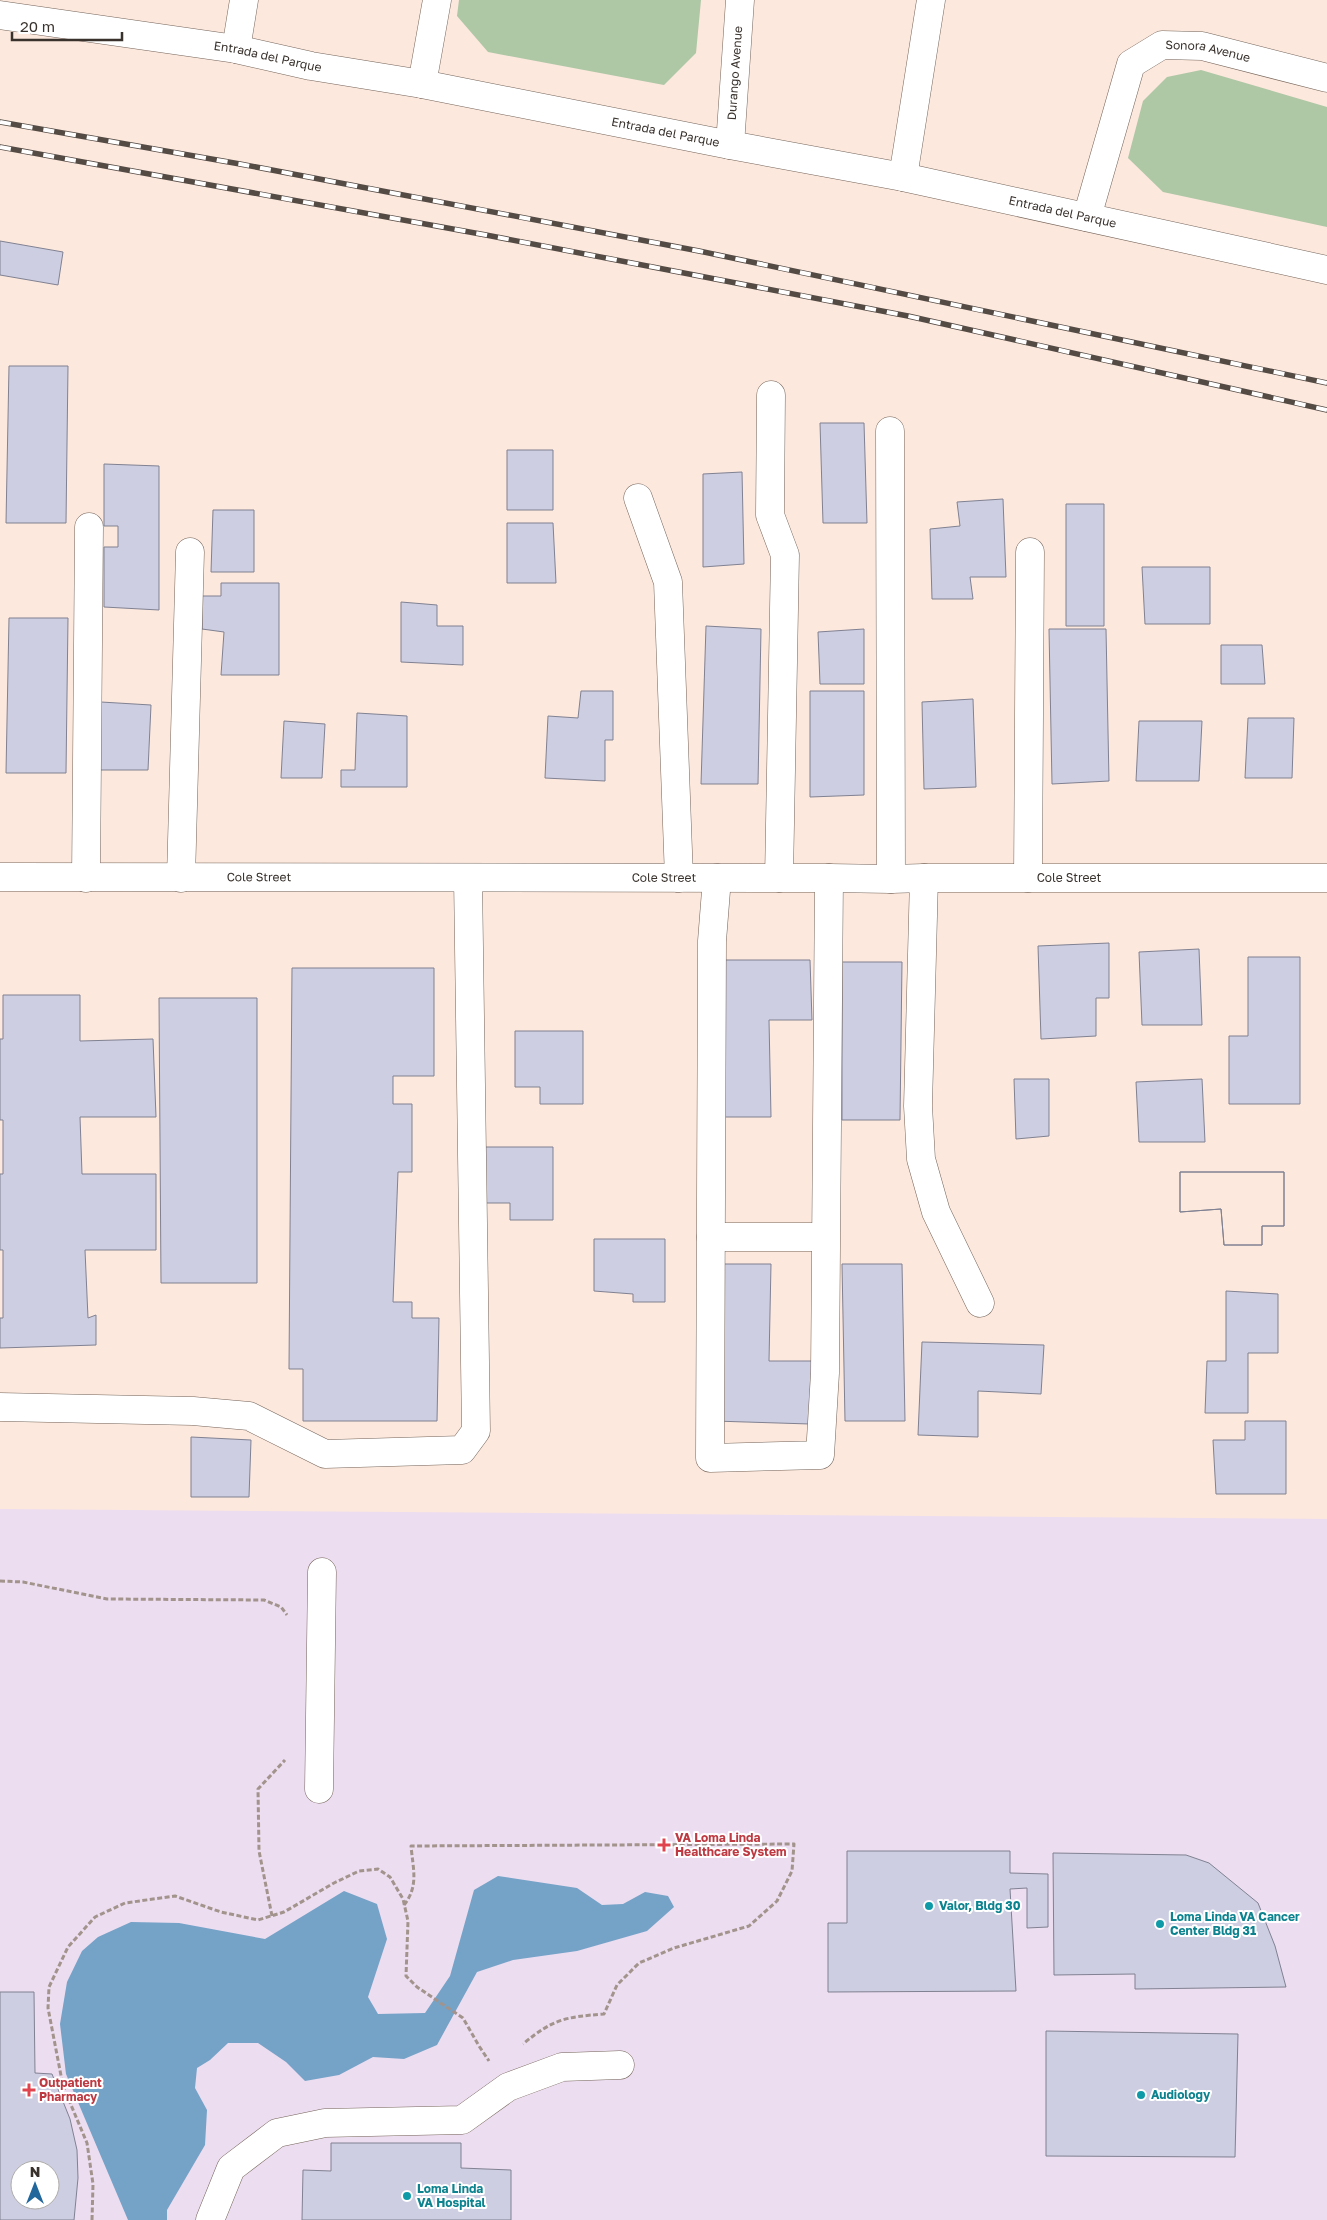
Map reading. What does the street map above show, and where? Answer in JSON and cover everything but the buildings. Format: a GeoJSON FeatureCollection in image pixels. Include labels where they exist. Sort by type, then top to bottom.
{"type":"FeatureCollection","features":[{"type":"Feature","properties":{"kind":"street"},"geometry":{"type":"LineString","coordinates":[[236,49],[244,0]]}},
{"type":"Feature","properties":{"kind":"street"},"geometry":{"type":"LineString","coordinates":[[422,84],[437,0]]}},
{"type":"Feature","properties":{"kind":"street","name":"Durango Avenue"},"geometry":{"type":"LineString","coordinates":[[730,146],[740,0]]}},
{"type":"Feature","properties":{"kind":"street"},"geometry":{"type":"LineString","coordinates":[[903,177],[931,0]]}},
{"type":"Feature","properties":{"kind":"street","name":"Entrada del Parque"},"geometry":{"type":"LineString","coordinates":[[0,16],[236,49],[311,66],[422,84],[730,146],[903,177],[1327,270]]}},
{"type":"Feature","properties":{"kind":"street","name":"Sonora Avenue"},"geometry":{"type":"LineString","coordinates":[[1087,217],[1131,64],[1162,45],[1202,46],[1327,78]]}},
{"type":"Feature","properties":{"kind":"street"},"geometry":{"type":"LineString","coordinates":[[771,395],[770,515],[785,555],[779,878]]}},
{"type":"Feature","properties":{"kind":"street"},"geometry":{"type":"LineString","coordinates":[[890,431],[891,879]]}},
{"type":"Feature","properties":{"kind":"street"},"geometry":{"type":"LineString","coordinates":[[638,498],[668,582],[679,878]]}},
{"type":"Feature","properties":{"kind":"street"},"geometry":{"type":"LineString","coordinates":[[86,878],[89,527]]}},
{"type":"Feature","properties":{"kind":"street"},"geometry":{"type":"LineString","coordinates":[[181,878],[190,552]]}},
{"type":"Feature","properties":{"kind":"street"},"geometry":{"type":"LineString","coordinates":[[1028,878],[1030,552]]}},
{"type":"Feature","properties":{"kind":"street","name":"Cole Street"},"geometry":{"type":"LineString","coordinates":[[0,877],[1327,878]]}},
{"type":"Feature","properties":{"kind":"street"},"geometry":{"type":"LineString","coordinates":[[0,1407],[193,1411],[249,1416],[325,1454],[462,1450],[476,1432],[468,878]]}},
{"type":"Feature","properties":{"kind":"street"},"geometry":{"type":"LineString","coordinates":[[717,878],[712,941],[710,1458],[820,1455],[824,1373],[829,878]]}},
{"type":"Feature","properties":{"kind":"street"},"geometry":{"type":"LineString","coordinates":[[924,878],[918,1106],[921,1159],[936,1212],[980,1303]]}},
{"type":"Feature","properties":{"kind":"street"},"geometry":{"type":"LineString","coordinates":[[711,1237],[824,1237]]}},
{"type":"Feature","properties":{"kind":"street"},"geometry":{"type":"LineString","coordinates":[[319,1789],[322,1572]]}},
{"type":"Feature","properties":{"kind":"street"},"geometry":{"type":"LineString","coordinates":[[210,2220],[231,2168],[277,2133],[325,2123],[462,2120],[508,2087],[562,2066],[620,2065]]}},
{"type":"Feature","properties":{"kind":"path"},"geometry":{"type":"LineString","coordinates":[[0,1581],[23,1582],[106,1599],[264,1600],[281,1606],[289,1618]]}},
{"type":"Feature","properties":{"kind":"path"},"geometry":{"type":"LineString","coordinates":[[272,1916],[259,1851],[258,1789],[286,1760],[286,1751]]}},
{"type":"Feature","properties":{"kind":"path"},"geometry":{"type":"LineString","coordinates":[[404,1906],[412,1895],[414,1883],[411,1846],[794,1844],[792,1871],[777,1901],[749,1926],[674,1948],[639,1963],[617,1985],[604,2014],[576,2016],[550,2023],[517,2050]]}},
{"type":"Feature","properties":{"kind":"path"},"geometry":{"type":"LineString","coordinates":[[92,2220],[93,2184],[87,2143],[63,2086],[48,2008],[49,1987],[68,1947],[95,1917],[125,1903],[175,1896],[221,1912],[258,1920],[284,1912],[359,1871],[378,1870],[390,1877],[404,1906],[408,1921],[406,1976],[426,1994],[464,2018],[488,2059]]}},
{"type":"Feature","properties":{"kind":"shaded area","name":"VA Loma Linda Healthcare System"},"geometry":{"type":"Polygon","coordinates":[[[0,1509],[1327,1519],[1327,2220],[0,2220],[0,1509]]]}},
{"type":"Feature","properties":{"kind":"green space"},"geometry":{"type":"Polygon","coordinates":[[[459,0],[701,0],[696,53],[664,85],[488,52],[457,16],[459,0]]]}},
{"type":"Feature","properties":{"kind":"green space"},"geometry":{"type":"Polygon","coordinates":[[[1201,70],[1327,107],[1327,227],[1163,192],[1128,158],[1143,101],[1167,77],[1201,70]]]}},
{"type":"Feature","properties":{"kind":"water"},"geometry":{"type":"Polygon","coordinates":[[[498,1876],[577,1888],[602,1905],[623,1904],[645,1892],[668,1896],[674,1907],[647,1931],[577,1951],[513,1960],[477,1972],[437,2045],[404,2059],[373,2057],[339,2075],[305,2081],[286,2062],[258,2043],[228,2043],[210,2060],[197,2068],[195,2088],[207,2110],[205,2145],[167,2210],[167,2220],[128,2220],[66,2074],[60,2024],[67,1982],[82,1951],[98,1937],[131,1922],[179,1923],[265,1939],[344,1891],[377,1904],[387,1939],[368,1997],[378,2014],[425,2013],[450,1976],[474,1890],[498,1876]]]}},
{"type":"Feature","properties":{"kind":"railway"},"geometry":{"type":"LineString","coordinates":[[0,122],[240,164],[699,251],[1327,383]]}},
{"type":"Feature","properties":{"kind":"railway"},"geometry":{"type":"LineString","coordinates":[[0,147],[486,235],[908,316],[1327,410]]}},
{"type":"Feature","properties":{"kind":"place","name":"VA Loma Linda Healthcare System"},"geometry":{"type":"Point","coordinates":[664,1845]}},
{"type":"Feature","properties":{"kind":"place","name":"Valor, Bldg 30"},"geometry":{"type":"Point","coordinates":[929,1906]}},
{"type":"Feature","properties":{"kind":"place","name":"Loma Linda VA Cancer Center Bldg 31"},"geometry":{"type":"Point","coordinates":[1160,1924]}},
{"type":"Feature","properties":{"kind":"place","name":"Outpatient Pharmacy"},"geometry":{"type":"Point","coordinates":[29,2090]}},
{"type":"Feature","properties":{"kind":"place","name":"Audiology"},"geometry":{"type":"Point","coordinates":[1141,2095]}},
{"type":"Feature","properties":{"kind":"place","name":"Loma Linda VA Hospital"},"geometry":{"type":"Point","coordinates":[407,2196]}}]}
